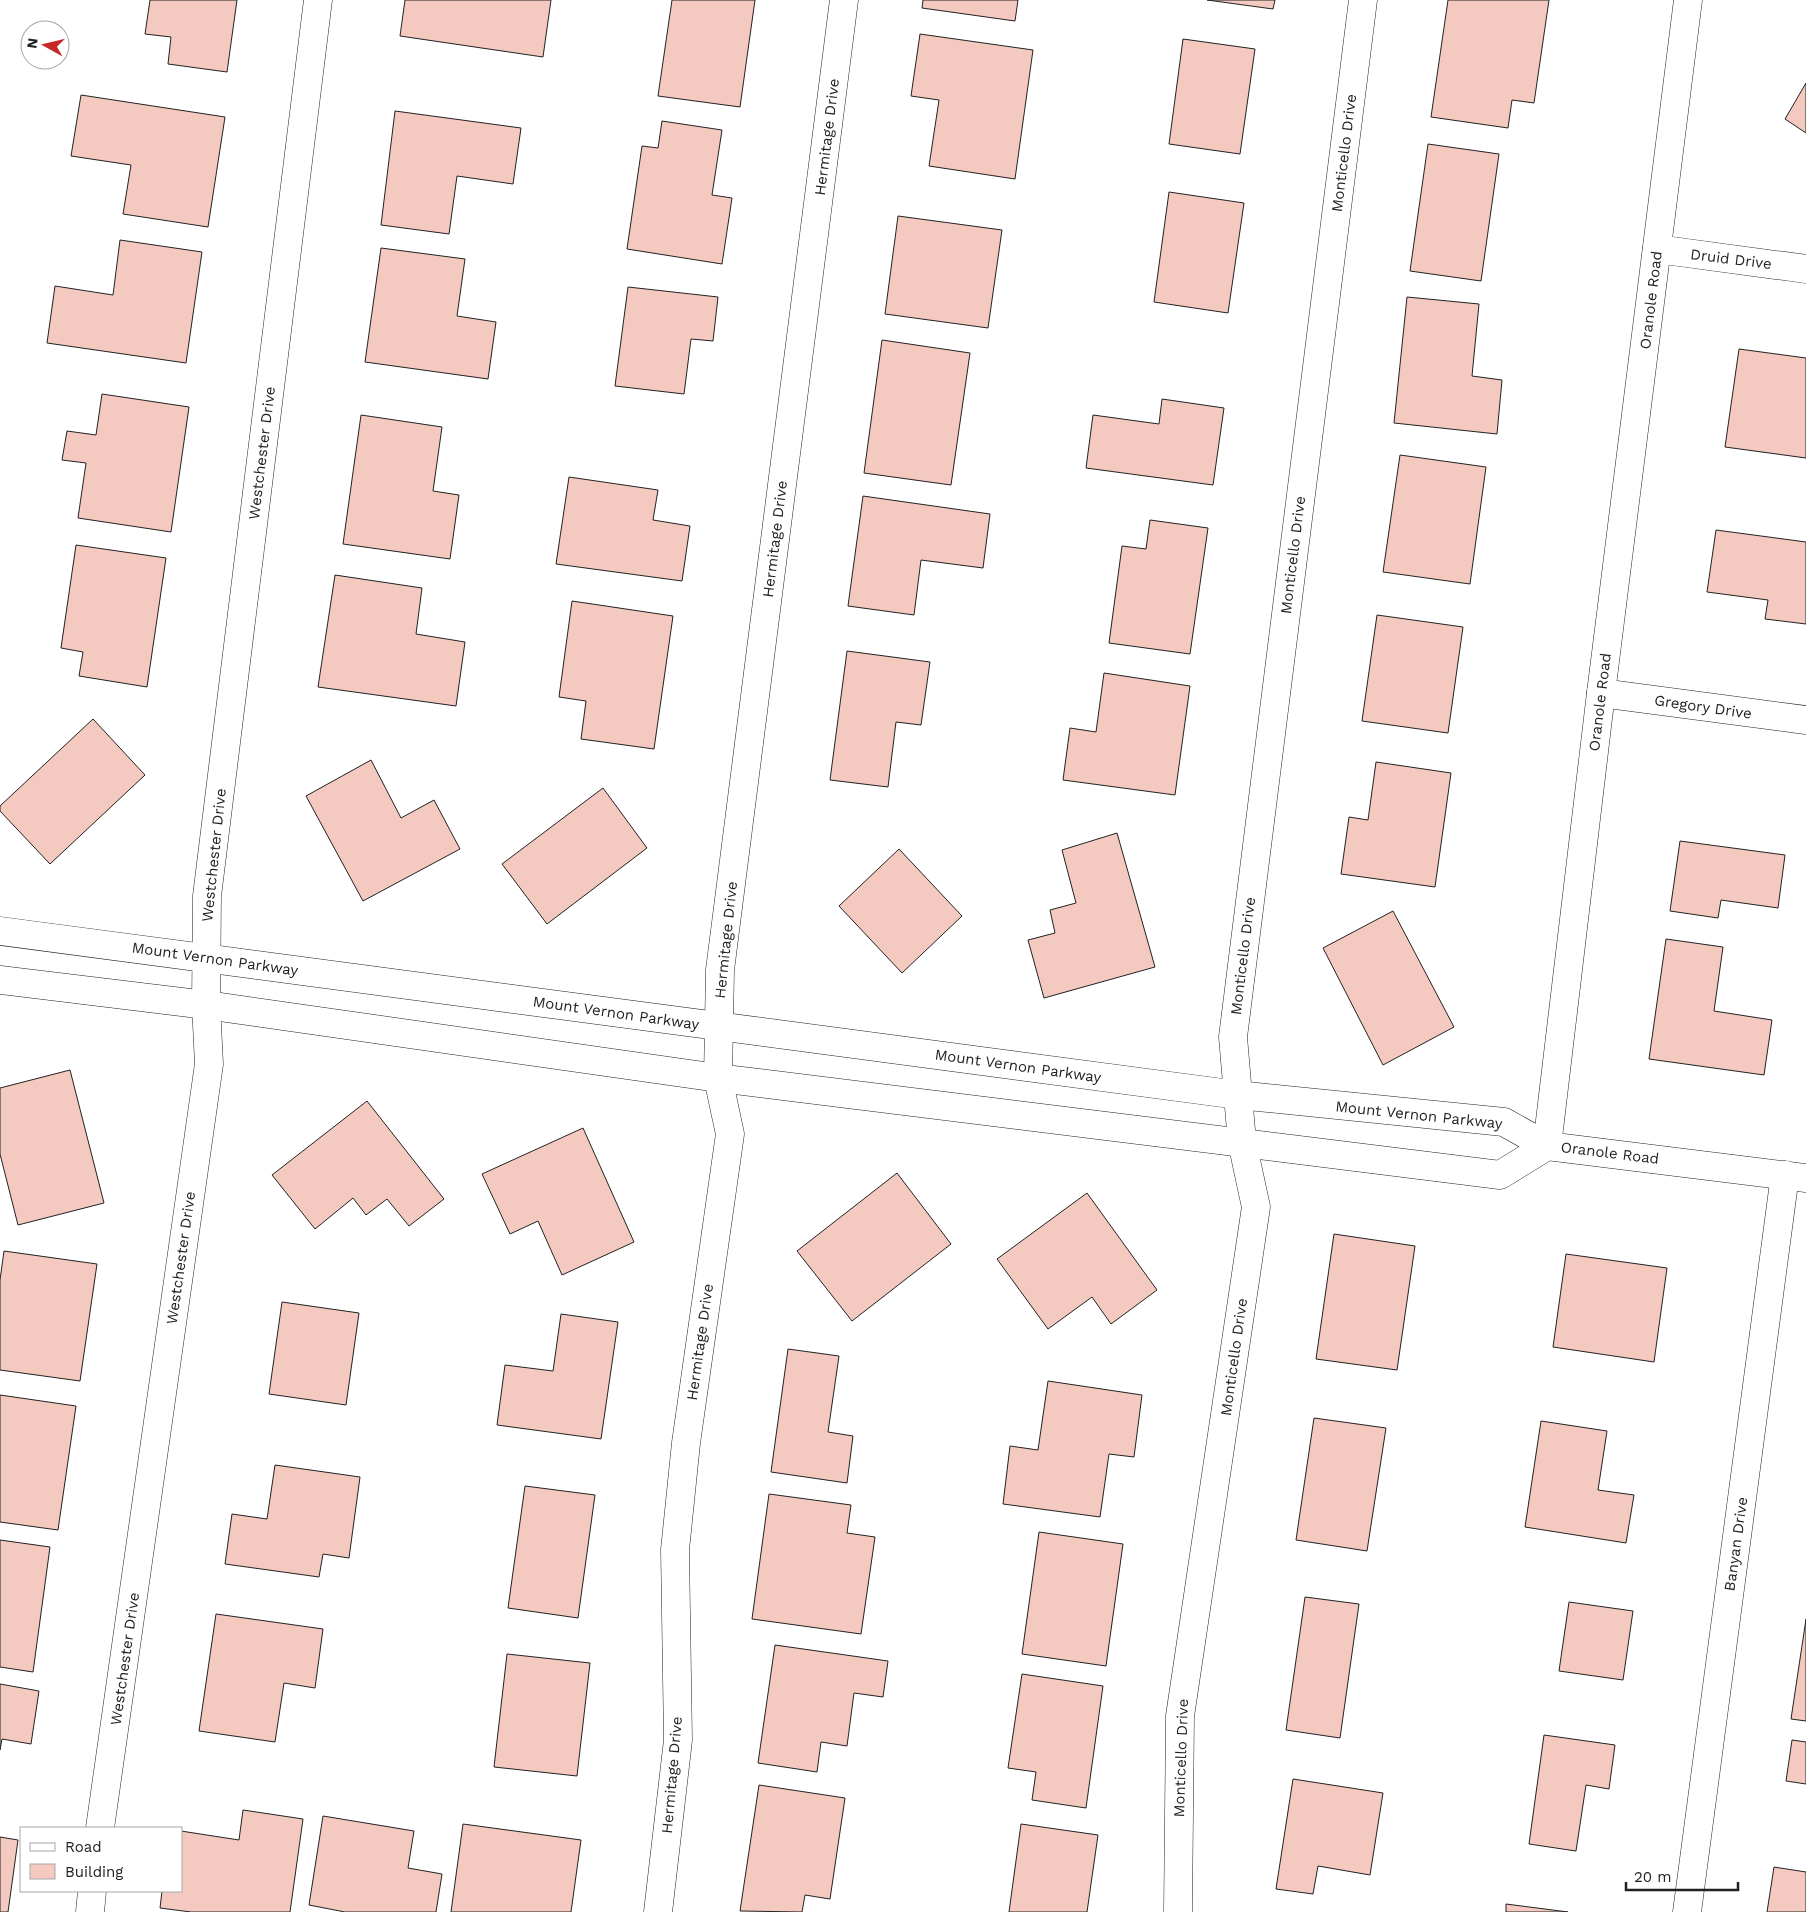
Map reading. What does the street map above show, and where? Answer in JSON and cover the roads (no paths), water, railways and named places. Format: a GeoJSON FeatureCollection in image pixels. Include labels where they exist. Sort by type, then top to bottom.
{"type":"FeatureCollection","features":[{"type":"Feature","properties":{"kind":"street","name":"Westchester Drive"},"geometry":{"type":"LineString","coordinates":[[100,1827],[209,1064],[206,1005],[207,896],[318,0]]}},
{"type":"Feature","properties":{"kind":"street","name":"Hermitage Drive"},"geometry":{"type":"LineString","coordinates":[[658,1912],[678,1740],[676,1540],[686,1443],[730,1134],[718,1078],[720,970],[844,0]]}},
{"type":"Feature","properties":{"kind":"street","name":"Monticello Drive"},"geometry":{"type":"LineString","coordinates":[[1178,1912],[1180,1716],[1256,1207],[1242,1142],[1232,1037],[1363,0]]}},
{"type":"Feature","properties":{"kind":"street","name":"Oranole Road"},"geometry":{"type":"LineString","coordinates":[[1688,0],[1601,693],[1547,1146],[1796,1177]]}},
{"type":"Feature","properties":{"kind":"street","name":"Druid Drive"},"geometry":{"type":"LineString","coordinates":[[1657,249],[1806,269]]}},
{"type":"Feature","properties":{"kind":"street","name":"Gregory Drive"},"geometry":{"type":"LineString","coordinates":[[1601,693],[1806,720]]}},
{"type":"Feature","properties":{"kind":"street","name":"Mount Vernon Parkway"},"geometry":{"type":"LineString","coordinates":[[0,931],[1238,1095],[1504,1122],[1547,1146]]}},
{"type":"Feature","properties":{"kind":"street"},"geometry":{"type":"LineString","coordinates":[[0,980],[206,1005],[718,1078],[1500,1175],[1547,1146]]}},
{"type":"Feature","properties":{"kind":"street","name":"Banyan Drive"},"geometry":{"type":"LineString","coordinates":[[1687,1912],[1796,1177]]}},
{"type":"Feature","properties":{"kind":"street"},"geometry":{"type":"LineString","coordinates":[[90,1912],[92,1892]]}}]}
